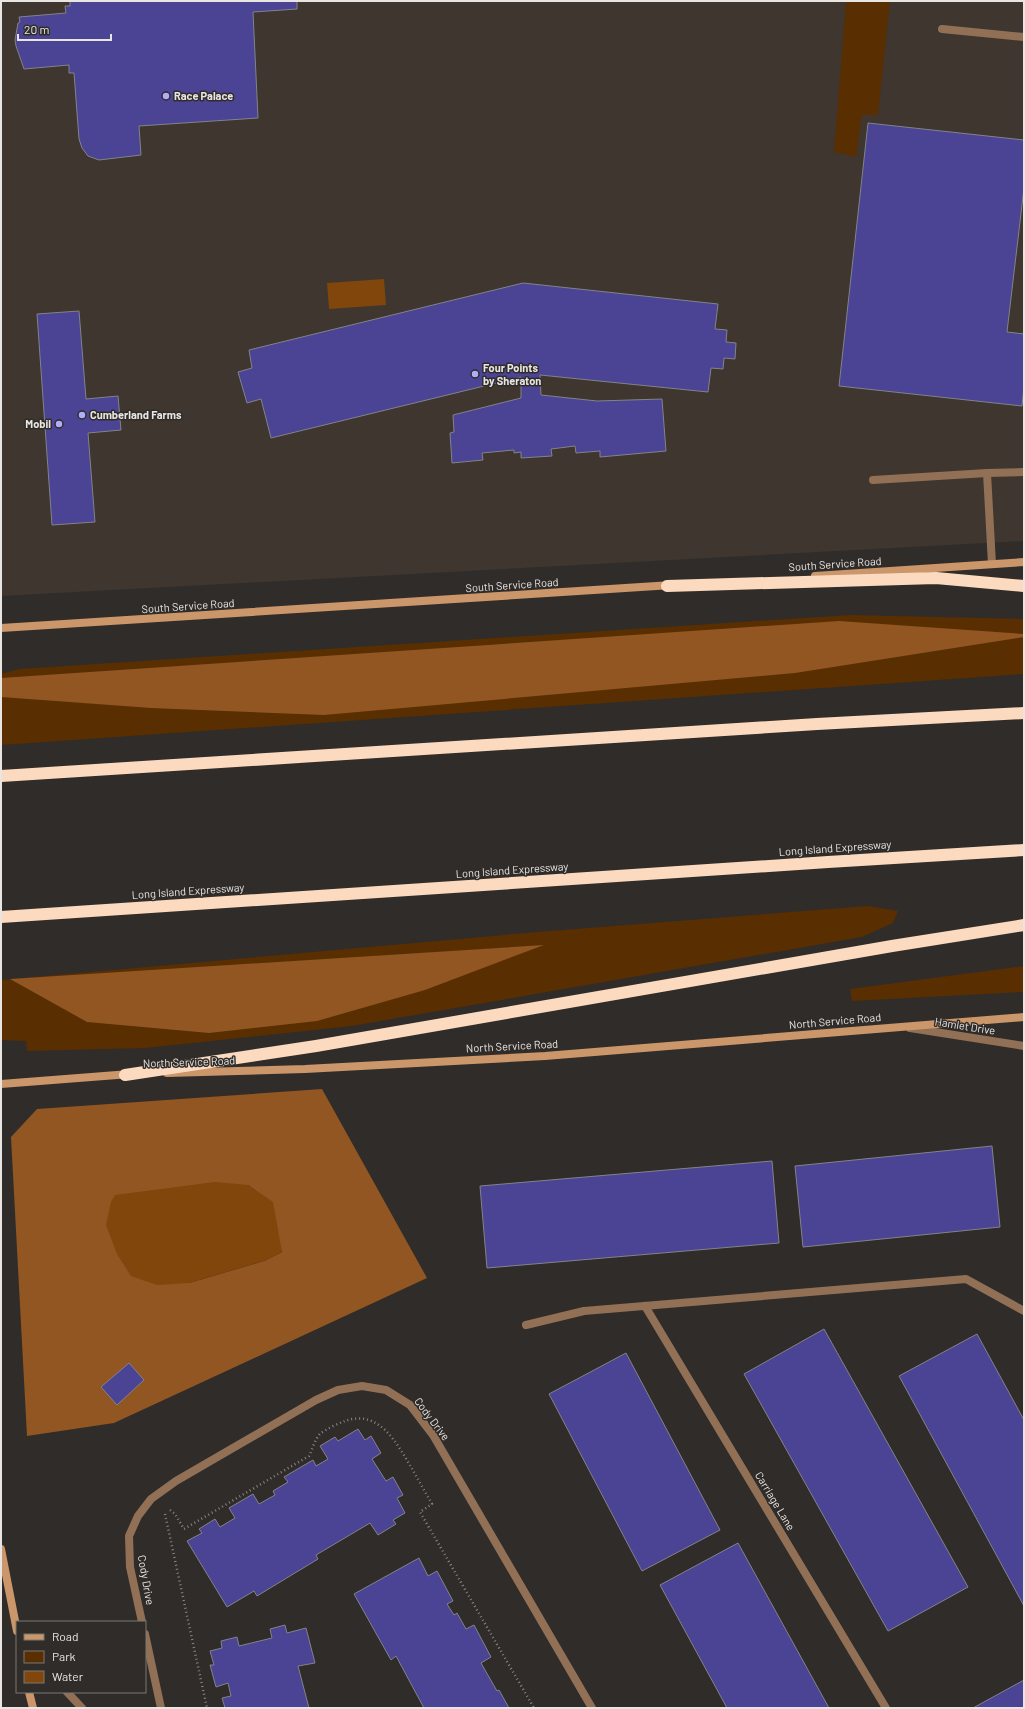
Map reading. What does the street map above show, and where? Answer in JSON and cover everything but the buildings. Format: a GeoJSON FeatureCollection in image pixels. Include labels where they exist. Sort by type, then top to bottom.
{"type":"FeatureCollection","features":[{"type":"Feature","properties":{"kind":"highway"},"geometry":{"type":"LineString","coordinates":[[667,586],[936,578],[1024,586]]}},
{"type":"Feature","properties":{"kind":"highway"},"geometry":{"type":"LineString","coordinates":[[1,776],[817,724],[1024,713]]}},
{"type":"Feature","properties":{"kind":"highway","name":"Long Island Expressway"},"geometry":{"type":"LineString","coordinates":[[1,917],[820,862],[1024,850]]}},
{"type":"Feature","properties":{"kind":"highway"},"geometry":{"type":"LineString","coordinates":[[125,1075],[316,1046],[892,946],[1024,925]]}},
{"type":"Feature","properties":{"kind":"main road","name":"South Service Road"},"geometry":{"type":"LineString","coordinates":[[1,628],[1024,562]]}},
{"type":"Feature","properties":{"kind":"main road","name":"North Service Road"},"geometry":{"type":"LineString","coordinates":[[1,1084],[125,1075],[305,1069],[545,1056],[1024,1017]]}},
{"type":"Feature","properties":{"kind":"main road"},"geometry":{"type":"LineString","coordinates":[[1,1549],[16,1619]]}},
{"type":"Feature","properties":{"kind":"main road"},"geometry":{"type":"LineString","coordinates":[[30,1693],[33,1708]]}},
{"type":"Feature","properties":{"kind":"street"},"geometry":{"type":"LineString","coordinates":[[942,29],[1024,37]]}},
{"type":"Feature","properties":{"kind":"street"},"geometry":{"type":"LineString","coordinates":[[873,480],[1024,472]]}},
{"type":"Feature","properties":{"kind":"street"},"geometry":{"type":"LineString","coordinates":[[988,473],[992,564]]}},
{"type":"Feature","properties":{"kind":"street","name":"Hamlet Drive"},"geometry":{"type":"LineString","coordinates":[[902,1026],[1024,1046]]}},
{"type":"Feature","properties":{"kind":"street"},"geometry":{"type":"LineString","coordinates":[[526,1325],[584,1311],[966,1279],[1024,1311]]}},
{"type":"Feature","properties":{"kind":"street","name":"Carriage Lane"},"geometry":{"type":"LineString","coordinates":[[644,1306],[886,1708]]}},
{"type":"Feature","properties":{"kind":"street","name":"Cody Drive"},"geometry":{"type":"LineString","coordinates":[[142,1621],[130,1567],[129,1536],[138,1516],[151,1499],[176,1481],[316,1400],[338,1390],[362,1386],[386,1390],[410,1405],[433,1435],[592,1708]]}},
{"type":"Feature","properties":{"kind":"street"},"geometry":{"type":"LineString","coordinates":[[146,1639],[161,1708]]}},
{"type":"Feature","properties":{"kind":"street"},"geometry":{"type":"LineString","coordinates":[[68,1693],[82,1708]]}},
{"type":"Feature","properties":{"kind":"path"},"geometry":{"type":"LineString","coordinates":[[207,1708],[165,1512],[169,1510],[173,1511],[184,1529],[309,1456],[320,1434],[339,1423],[351,1419],[364,1419],[376,1423],[386,1430],[396,1442],[432,1504],[420,1512],[534,1708]]}},
{"type":"Feature","properties":{"kind":"shaded area"},"geometry":{"type":"Polygon","coordinates":[[[1,1],[1024,1],[1024,541],[1,596],[1,1]]]}},
{"type":"Feature","properties":{"kind":"shaded area"},"geometry":{"type":"Polygon","coordinates":[[[839,621],[1024,634],[1024,637],[795,673],[324,715],[151,708],[1,697],[1,678],[839,621]]]}},
{"type":"Feature","properties":{"kind":"shaded area"},"geometry":{"type":"Polygon","coordinates":[[[544,945],[425,990],[317,1021],[209,1033],[87,1022],[10,979],[544,945]]]}},
{"type":"Feature","properties":{"kind":"shaded area"},"geometry":{"type":"Polygon","coordinates":[[[322,1089],[427,1278],[114,1423],[27,1436],[11,1137],[37,1109],[322,1089]],[[248,1185],[189,1283],[264,1261],[282,1252],[255,1190],[248,1185]]]}},
{"type":"Feature","properties":{"kind":"green space"},"geometry":{"type":"Polygon","coordinates":[[[846,1],[890,1],[878,115],[862,115],[856,157],[834,152],[846,1]]]}},
{"type":"Feature","properties":{"kind":"green space"},"geometry":{"type":"Polygon","coordinates":[[[850,615],[1024,619],[1024,674],[1,745],[1,674],[19,669],[850,615]]]}},
{"type":"Feature","properties":{"kind":"green space"},"geometry":{"type":"Polygon","coordinates":[[[868,906],[898,911],[893,923],[862,937],[352,1026],[146,1048],[27,1051],[26,1041],[1,1040],[1,980],[537,932],[868,906]]]}},
{"type":"Feature","properties":{"kind":"green space"},"geometry":{"type":"Polygon","coordinates":[[[1024,966],[1024,992],[852,1001],[850,989],[1024,966]]]}},
{"type":"Feature","properties":{"kind":"water"},"geometry":{"type":"Polygon","coordinates":[[[384,279],[386,305],[329,309],[327,283],[384,279]]]}},
{"type":"Feature","properties":{"kind":"water"},"geometry":{"type":"Polygon","coordinates":[[[215,1182],[248,1185],[273,1202],[282,1252],[264,1261],[189,1283],[157,1285],[131,1276],[117,1254],[106,1225],[111,1202],[115,1195],[215,1182]]]}},
{"type":"Feature","properties":{"kind":"place","name":"Race Palace"},"geometry":{"type":"Point","coordinates":[166,96]}},
{"type":"Feature","properties":{"kind":"place","name":"Four Points by Sheraton"},"geometry":{"type":"Point","coordinates":[475,374]}},
{"type":"Feature","properties":{"kind":"place","name":"Cumberland Farms"},"geometry":{"type":"Point","coordinates":[82,415]}},
{"type":"Feature","properties":{"kind":"place","name":"Mobil"},"geometry":{"type":"Point","coordinates":[59,424]}}]}
